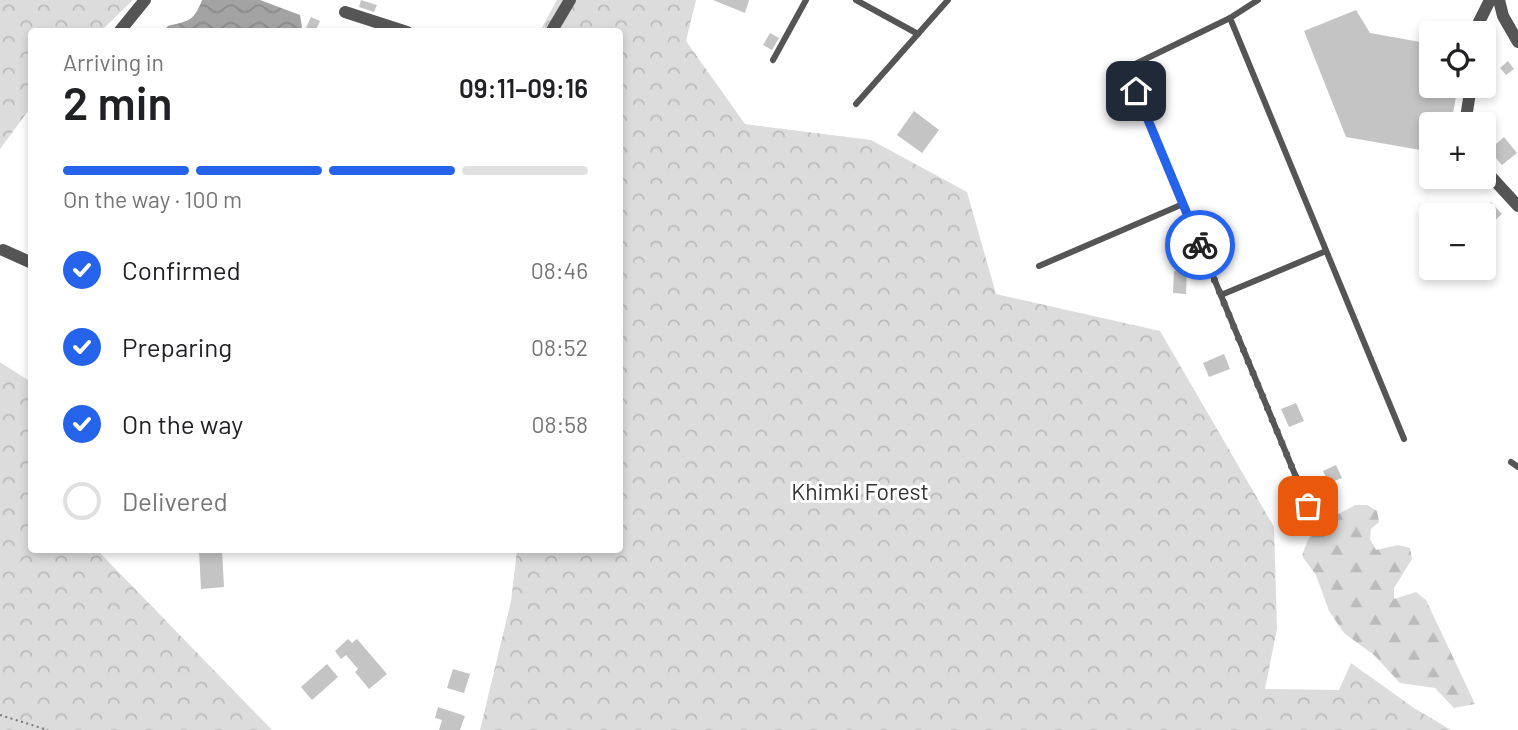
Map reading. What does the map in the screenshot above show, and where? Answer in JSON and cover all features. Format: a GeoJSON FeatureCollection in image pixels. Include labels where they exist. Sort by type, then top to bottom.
{"type":"FeatureCollection","features":[{"type":"Feature","properties":{"kind":"street"},"geometry":{"type":"LineString","coordinates":[[122,28],[145,0]]}},
{"type":"Feature","properties":{"kind":"street"},"geometry":{"type":"LineString","coordinates":[[553,28],[570,0]]}},
{"type":"Feature","properties":{"kind":"street"},"geometry":{"type":"LineString","coordinates":[[1480,21],[1490,0]]}},
{"type":"Feature","properties":{"kind":"street"},"geometry":{"type":"LineString","coordinates":[[1499,0],[1503,16],[1518,42]]}},
{"type":"Feature","properties":{"kind":"street"},"geometry":{"type":"LineString","coordinates":[[345,12],[395,28]]}},
{"type":"Feature","properties":{"kind":"street"},"geometry":{"type":"LineString","coordinates":[[1496,182],[1518,206]]}},
{"type":"Feature","properties":{"kind":"street"},"geometry":{"type":"LineString","coordinates":[[3,250],[28,261]]}},
{"type":"Feature","properties":{"kind":"lane"},"geometry":{"type":"LineString","coordinates":[[773,60],[806,0]]}},
{"type":"Feature","properties":{"kind":"lane"},"geometry":{"type":"LineString","coordinates":[[856,0],[918,34]]}},
{"type":"Feature","properties":{"kind":"lane"},"geometry":{"type":"LineString","coordinates":[[856,104],[948,0]]}},
{"type":"Feature","properties":{"kind":"lane"},"geometry":{"type":"LineString","coordinates":[[1258,0],[1230,18],[1127,68],[1308,506]]}},
{"type":"Feature","properties":{"kind":"lane"},"geometry":{"type":"LineString","coordinates":[[1230,18],[1404,439]]}},
{"type":"Feature","properties":{"kind":"lane"},"geometry":{"type":"LineString","coordinates":[[1039,266],[1183,204]]}},
{"type":"Feature","properties":{"kind":"lane"},"geometry":{"type":"LineString","coordinates":[[1221,295],[1326,251]]}},
{"type":"Feature","properties":{"kind":"lane"},"geometry":{"type":"LineString","coordinates":[[1511,462],[1518,467]]}},
{"type":"Feature","properties":{"kind":"path"},"geometry":{"type":"LineString","coordinates":[[0,715],[48,730]]}},
{"type":"Feature","properties":{"kind":"green space"},"geometry":{"type":"Polygon","coordinates":[[[0,0],[133,0],[104,28],[28,28],[28,111],[0,149],[0,0]]]}},
{"type":"Feature","properties":{"kind":"green space","name":"Khimki Forest"},"geometry":{"type":"Polygon","coordinates":[[[557,0],[696,0],[686,41],[745,124],[871,140],[967,192],[996,294],[1160,331],[1274,527],[1277,629],[1265,689],[1339,690],[1351,663],[1414,708],[1451,730],[480,730],[511,601],[517,553],[623,553],[623,28],[542,28],[557,0]]]}},
{"type":"Feature","properties":{"kind":"green space"},"geometry":{"type":"Polygon","coordinates":[[[0,362],[28,380],[28,553],[101,553],[272,730],[0,730],[0,362]]]}},
{"type":"Feature","properties":{"kind":"green space"},"geometry":{"type":"Polygon","coordinates":[[[1355,505],[1367,505],[1377,511],[1379,522],[1371,529],[1370,539],[1376,550],[1398,545],[1410,548],[1412,559],[1394,588],[1394,599],[1416,592],[1426,600],[1475,704],[1454,708],[1435,688],[1400,683],[1374,655],[1344,633],[1329,611],[1316,575],[1302,556],[1316,527],[1355,505]]]}},
{"type":"Feature","properties":{"kind":"water"},"geometry":{"type":"Polygon","coordinates":[[[202,0],[260,0],[300,15],[302,27],[166,28],[190,19],[202,0]]]}},
{"type":"Feature","properties":{"kind":"building"},"geometry":{"type":"Polygon","coordinates":[[[361,0],[377,5],[374,12],[359,7],[361,0]]]}},
{"type":"Feature","properties":{"kind":"building"},"geometry":{"type":"Polygon","coordinates":[[[713,0],[749,0],[745,13],[713,0]]]}},
{"type":"Feature","properties":{"kind":"building"},"geometry":{"type":"Polygon","coordinates":[[[1356,10],[1370,33],[1419,42],[1419,98],[1456,98],[1453,112],[1419,112],[1419,150],[1346,137],[1304,31],[1356,10]]]}},
{"type":"Feature","properties":{"kind":"building"},"geometry":{"type":"Polygon","coordinates":[[[311,17],[320,21],[317,28],[306,28],[311,17]]]}},
{"type":"Feature","properties":{"kind":"building"},"geometry":{"type":"Polygon","coordinates":[[[770,33],[779,38],[772,50],[763,45],[770,33]]]}},
{"type":"Feature","properties":{"kind":"building"},"geometry":{"type":"Polygon","coordinates":[[[1508,61],[1514,69],[1506,75],[1500,68],[1508,61]]]}},
{"type":"Feature","properties":{"kind":"building"},"geometry":{"type":"Polygon","coordinates":[[[914,111],[939,130],[922,153],[897,135],[914,111]]]}},
{"type":"Feature","properties":{"kind":"building"},"geometry":{"type":"Polygon","coordinates":[[[1504,137],[1517,153],[1502,165],[1496,158],[1496,144],[1504,137]]]}},
{"type":"Feature","properties":{"kind":"building"},"geometry":{"type":"Polygon","coordinates":[[[1496,207],[1502,214],[1496,219],[1496,207]]]}},
{"type":"Feature","properties":{"kind":"building"},"geometry":{"type":"Polygon","coordinates":[[[1174,271],[1187,271],[1186,294],[1173,293],[1174,271]]]}},
{"type":"Feature","properties":{"kind":"building"},"geometry":{"type":"Polygon","coordinates":[[[1224,354],[1230,369],[1209,377],[1203,363],[1224,354]]]}},
{"type":"Feature","properties":{"kind":"building"},"geometry":{"type":"Polygon","coordinates":[[[1296,403],[1304,421],[1289,427],[1281,409],[1296,403]]]}},
{"type":"Feature","properties":{"kind":"building"},"geometry":{"type":"Polygon","coordinates":[[[1336,465],[1342,478],[1329,483],[1323,471],[1336,465]]]}},
{"type":"Feature","properties":{"kind":"building"},"geometry":{"type":"Polygon","coordinates":[[[199,553],[222,553],[224,587],[201,589],[199,553]]]}},
{"type":"Feature","properties":{"kind":"building"},"geometry":{"type":"Polygon","coordinates":[[[348,639],[352,643],[357,639],[387,674],[369,689],[346,655],[341,659],[335,651],[348,639]]]}},
{"type":"Feature","properties":{"kind":"building"},"geometry":{"type":"Polygon","coordinates":[[[327,664],[338,677],[312,700],[301,687],[327,664]]]}},
{"type":"Feature","properties":{"kind":"building"},"geometry":{"type":"Polygon","coordinates":[[[453,669],[470,674],[464,693],[447,688],[453,669]]]}},
{"type":"Feature","properties":{"kind":"building"},"geometry":{"type":"Polygon","coordinates":[[[438,707],[465,716],[460,730],[439,730],[442,720],[435,718],[438,707]]]}},
{"type":"Feature","properties":{"kind":"way so far"},"geometry":{"type":"LineString","coordinates":[[1200,245],[1308,506]]}},
{"type":"Feature","properties":{"kind":"route"},"geometry":{"type":"LineString","coordinates":[[1136,91],[1200,245]]}}]}
